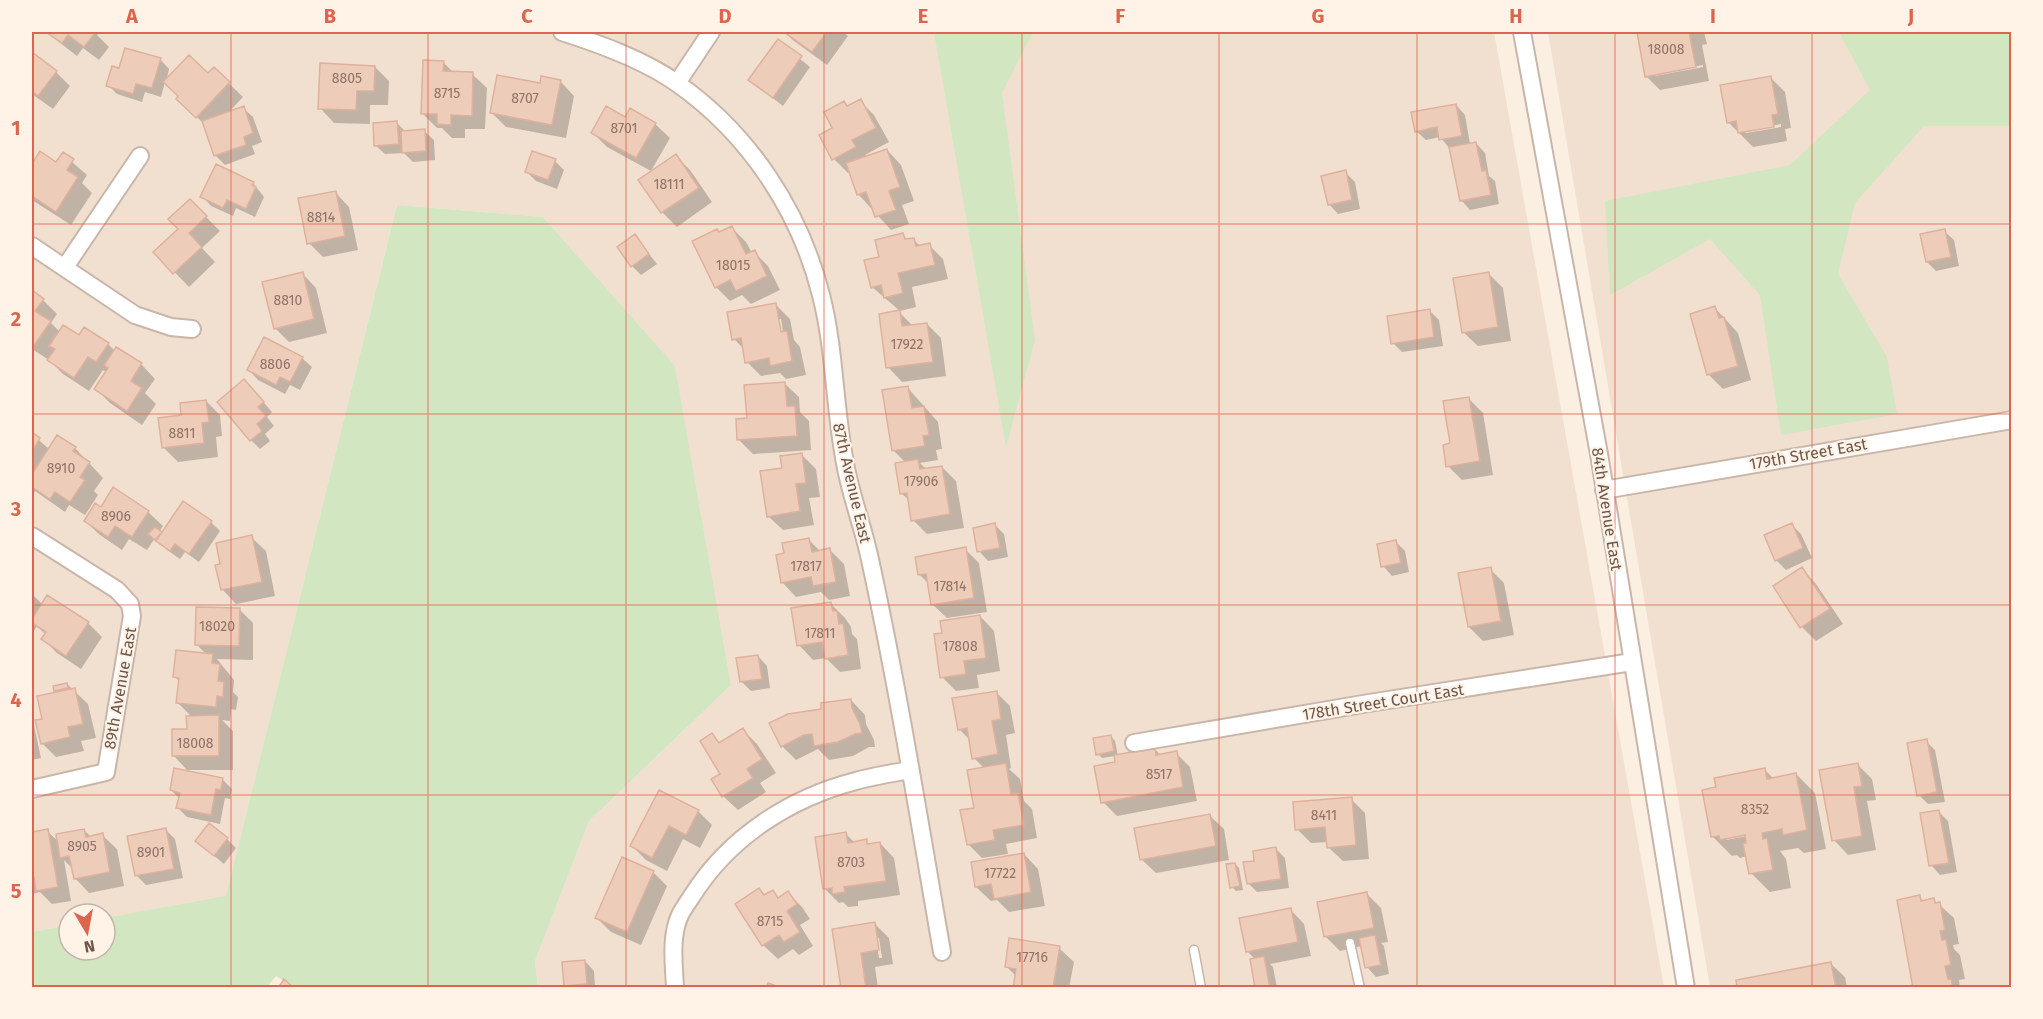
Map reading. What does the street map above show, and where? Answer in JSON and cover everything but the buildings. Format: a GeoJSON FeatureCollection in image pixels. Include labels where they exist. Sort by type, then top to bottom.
{"type":"FeatureCollection","features":[{"type":"Feature","properties":{"kind":"street","name":"87th Avenue East"},"geometry":{"type":"LineString","coordinates":[[562,32],[608,48],[677,82],[722,121],[756,160],[775,186],[796,225],[811,262],[828,327],[842,446],[868,552],[942,952]]}},
{"type":"Feature","properties":{"kind":"street"},"geometry":{"type":"LineString","coordinates":[[677,82],[711,32]]}},
{"type":"Feature","properties":{"kind":"street","name":"84th Avenue East"},"geometry":{"type":"LineString","coordinates":[[1522,32],[1604,490],[1686,987]]}},
{"type":"Feature","properties":{"kind":"street"},"geometry":{"type":"LineString","coordinates":[[65,267],[140,156]]}},
{"type":"Feature","properties":{"kind":"street"},"geometry":{"type":"LineString","coordinates":[[32,246],[135,315],[171,327],[192,329]]}},
{"type":"Feature","properties":{"kind":"street","name":"179th Street East"},"geometry":{"type":"LineString","coordinates":[[1604,490],[2012,420]]}},
{"type":"Feature","properties":{"kind":"street","name":"89th Avenue East"},"geometry":{"type":"LineString","coordinates":[[32,536],[117,590],[130,604],[131,624],[106,772],[32,789]]}},
{"type":"Feature","properties":{"kind":"street","name":"178th Street Court East"},"geometry":{"type":"LineString","coordinates":[[1134,743],[1632,662]]}},
{"type":"Feature","properties":{"kind":"street"},"geometry":{"type":"LineString","coordinates":[[675,987],[673,947],[680,916],[702,880],[729,848],[759,824],[807,799],[855,781],[910,770]]}},
{"type":"Feature","properties":{"kind":"lane"},"geometry":{"type":"LineString","coordinates":[[1350,943],[1360,987]]}},
{"type":"Feature","properties":{"kind":"lane"},"geometry":{"type":"LineString","coordinates":[[1194,950],[1201,987]]}},
{"type":"Feature","properties":{"kind":"shaded area"},"geometry":{"type":"Polygon","coordinates":[[[32,32],[1494,32],[1664,987],[538,987],[535,961],[589,821],[731,685],[675,367],[543,217],[397,205],[226,897],[117,916],[117,902],[57,902],[57,927],[32,932],[32,32]]]}},
{"type":"Feature","properties":{"kind":"shaded area"},"geometry":{"type":"Polygon","coordinates":[[[1548,32],[2011,32],[2011,987],[1710,987],[1548,32]]]}},
{"type":"Feature","properties":{"kind":"green space"},"geometry":{"type":"Polygon","coordinates":[[[934,32],[1033,32],[1002,93],[1035,340],[1006,447],[934,32]]]}},
{"type":"Feature","properties":{"kind":"green space"},"geometry":{"type":"Polygon","coordinates":[[[1839,32],[2011,32],[2011,126],[1924,126],[1855,203],[1838,274],[1887,357],[1897,414],[1781,435],[1760,295],[1710,239],[1610,295],[1605,201],[1790,165],[1870,90],[1839,32]]]}},
{"type":"Feature","properties":{"kind":"green space"},"geometry":{"type":"Polygon","coordinates":[[[397,205],[543,217],[675,366],[731,685],[589,821],[535,961],[538,987],[295,988],[276,976],[266,988],[32,988],[32,932],[57,927],[57,962],[117,962],[117,916],[226,896],[397,205]]]}}]}
